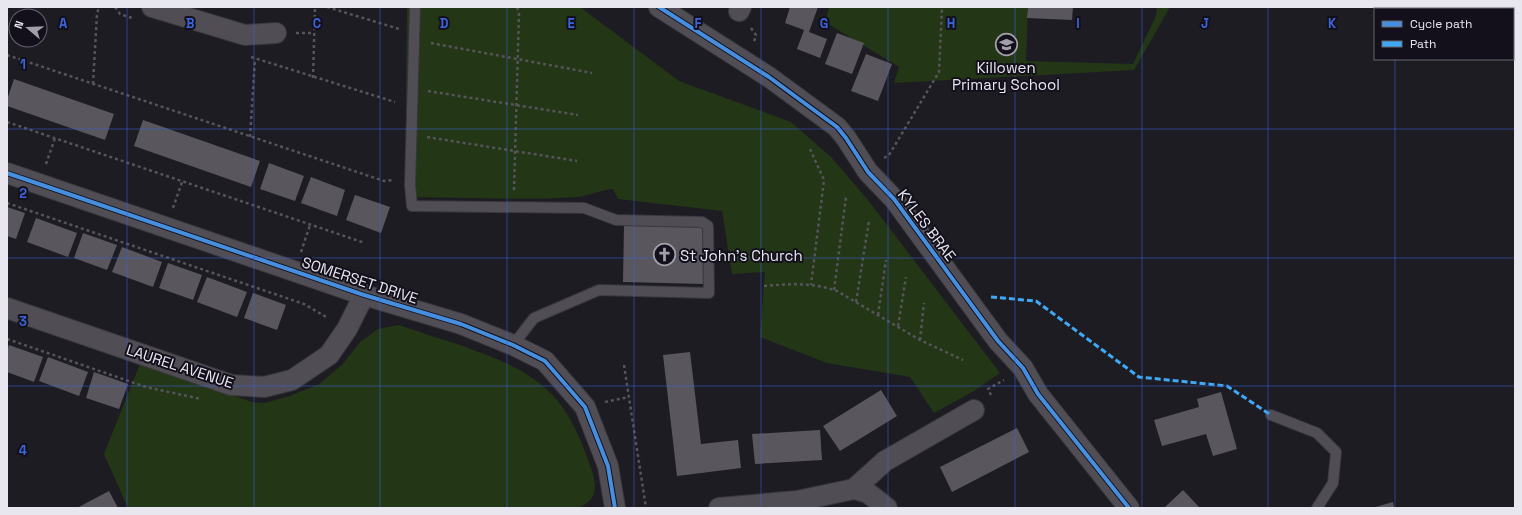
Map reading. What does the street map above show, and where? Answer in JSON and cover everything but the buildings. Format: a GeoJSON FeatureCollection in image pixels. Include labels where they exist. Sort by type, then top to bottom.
{"type":"FeatureCollection","features":[{"type":"Feature","properties":{"kind":"street"},"geometry":{"type":"LineString","coordinates":[[152,7],[245,35],[276,32]]}},
{"type":"Feature","properties":{"kind":"street","name":"KYLES BRAE"},"geometry":{"type":"LineString","coordinates":[[659,7],[769,77],[837,127],[868,172],[894,199],[998,341],[1023,368],[1038,394],[1129,508]]}},
{"type":"Feature","properties":{"kind":"street","name":"SOMERSET DRIVE"},"geometry":{"type":"LineString","coordinates":[[7,173],[364,295],[461,324],[513,345],[545,361],[585,407],[608,466],[615,508]]}},
{"type":"Feature","properties":{"kind":"street","name":"LAUREL AVENUE"},"geometry":{"type":"LineString","coordinates":[[7,308],[231,385],[264,387],[292,380],[329,355],[347,329],[364,295]]}},
{"type":"Feature","properties":{"kind":"street"},"geometry":{"type":"LineString","coordinates":[[854,489],[885,461],[974,410]]}},
{"type":"Feature","properties":{"kind":"street"},"geometry":{"type":"LineString","coordinates":[[719,508],[797,501],[854,489],[868,493],[887,508]]}},
{"type":"Feature","properties":{"kind":"lane"},"geometry":{"type":"LineString","coordinates":[[415,7],[410,185],[412,206],[584,208],[616,220],[702,222],[708,226],[709,293],[599,290],[534,318],[513,345]]}},
{"type":"Feature","properties":{"kind":"lane"},"geometry":{"type":"LineString","coordinates":[[1272,415],[1317,433],[1336,452],[1333,483],[1317,508]]}},
{"type":"Feature","properties":{"kind":"path"},"geometry":{"type":"LineString","coordinates":[[92,84],[97,14],[99,7]]}},
{"type":"Feature","properties":{"kind":"path"},"geometry":{"type":"LineString","coordinates":[[115,7],[120,14],[135,19]]}},
{"type":"Feature","properties":{"kind":"path"},"geometry":{"type":"LineString","coordinates":[[313,78],[315,7]]}},
{"type":"Feature","properties":{"kind":"path"},"geometry":{"type":"LineString","coordinates":[[327,7],[399,29]]}},
{"type":"Feature","properties":{"kind":"path"},"geometry":{"type":"LineString","coordinates":[[514,195],[519,13],[517,7]]}},
{"type":"Feature","properties":{"kind":"path"},"geometry":{"type":"LineString","coordinates":[[889,155],[939,72],[942,7]]}},
{"type":"Feature","properties":{"kind":"path"},"geometry":{"type":"LineString","coordinates":[[740,9],[756,35],[746,63]]}},
{"type":"Feature","properties":{"kind":"path"},"geometry":{"type":"LineString","coordinates":[[414,40],[592,73]]}},
{"type":"Feature","properties":{"kind":"path"},"geometry":{"type":"LineString","coordinates":[[7,55],[384,181],[396,180]]}},
{"type":"Feature","properties":{"kind":"path"},"geometry":{"type":"LineString","coordinates":[[248,56],[398,104]]}},
{"type":"Feature","properties":{"kind":"path"},"geometry":{"type":"LineString","coordinates":[[250,136],[255,59]]}},
{"type":"Feature","properties":{"kind":"path"},"geometry":{"type":"LineString","coordinates":[[412,88],[578,115]]}},
{"type":"Feature","properties":{"kind":"path"},"geometry":{"type":"LineString","coordinates":[[7,122],[366,243]]}},
{"type":"Feature","properties":{"kind":"path"},"geometry":{"type":"LineString","coordinates":[[411,135],[577,161]]}},
{"type":"Feature","properties":{"kind":"path"},"geometry":{"type":"LineString","coordinates":[[40,184],[55,138]]}},
{"type":"Feature","properties":{"kind":"path"},"geometry":{"type":"LineString","coordinates":[[810,149],[824,180],[811,285]]}},
{"type":"Feature","properties":{"kind":"path"},"geometry":{"type":"LineString","coordinates":[[167,227],[182,182]]}},
{"type":"Feature","properties":{"kind":"path"},"geometry":{"type":"LineString","coordinates":[[834,290],[846,197]]}},
{"type":"Feature","properties":{"kind":"path"},"geometry":{"type":"LineString","coordinates":[[7,203],[304,304],[347,329]]}},
{"type":"Feature","properties":{"kind":"path"},"geometry":{"type":"LineString","coordinates":[[856,302],[869,221]]}},
{"type":"Feature","properties":{"kind":"path"},"geometry":{"type":"LineString","coordinates":[[294,271],[310,225]]}},
{"type":"Feature","properties":{"kind":"path"},"geometry":{"type":"LineString","coordinates":[[878,315],[886,260]]}},
{"type":"Feature","properties":{"kind":"path"},"geometry":{"type":"LineString","coordinates":[[898,326],[906,277]]}},
{"type":"Feature","properties":{"kind":"path"},"geometry":{"type":"LineString","coordinates":[[764,286],[800,283],[826,287],[856,302],[920,340],[963,360]]}},
{"type":"Feature","properties":{"kind":"path"},"geometry":{"type":"LineString","coordinates":[[920,340],[924,303]]}},
{"type":"Feature","properties":{"kind":"path"},"geometry":{"type":"LineString","coordinates":[[7,339],[146,387],[204,400]]}},
{"type":"Feature","properties":{"kind":"path"},"geometry":{"type":"LineString","coordinates":[[624,365],[646,508]]}},
{"type":"Feature","properties":{"kind":"path"},"geometry":{"type":"LineString","coordinates":[[994,401],[988,389],[1023,368]]}},
{"type":"Feature","properties":{"kind":"path"},"geometry":{"type":"LineString","coordinates":[[613,401],[629,397]]}},
{"type":"Feature","properties":{"kind":"green space"},"geometry":{"type":"Polygon","coordinates":[[[407,7],[580,7],[679,81],[791,122],[831,157],[868,200],[1000,373],[974,391],[934,413],[910,377],[827,363],[760,337],[765,272],[732,274],[722,211],[618,199],[613,189],[577,197],[556,198],[513,199],[405,197],[407,7]]]}},
{"type":"Feature","properties":{"kind":"green space","name":"Killowen Primary School"},"geometry":{"type":"Polygon","coordinates":[[[829,7],[1028,7],[1026,61],[1133,64],[1156,16],[1157,7],[1170,7],[1134,70],[894,83],[899,67],[825,22],[829,7]]]}},
{"type":"Feature","properties":{"kind":"green space"},"geometry":{"type":"Polygon","coordinates":[[[399,325],[500,360],[524,373],[547,390],[557,400],[569,417],[586,453],[595,483],[594,494],[589,502],[578,508],[128,508],[104,454],[140,364],[252,402],[264,403],[290,396],[319,384],[342,365],[360,342],[378,329],[399,325]]]}},
{"type":"Feature","properties":{"kind":"marked path"},"geometry":{"type":"LineString","coordinates":[[991,297],[1036,301],[1139,377],[1227,386],[1271,415]]}},
{"type":"Feature","properties":{"kind":"cycle path"},"geometry":{"type":"LineString","coordinates":[[659,7],[769,77],[837,127],[868,172],[894,199],[998,341],[1023,368],[1038,394],[1129,508]]}},
{"type":"Feature","properties":{"kind":"cycle path"},"geometry":{"type":"LineString","coordinates":[[7,173],[364,295],[461,324],[513,345],[545,361],[585,407],[608,466],[615,508]]}},
{"type":"Feature","properties":{"kind":"place","name":"Killowen Primary School"},"geometry":{"type":"Point","coordinates":[1006,44]}},
{"type":"Feature","properties":{"kind":"place","name":"St John's Church"},"geometry":{"type":"Point","coordinates":[664,255]}}]}
